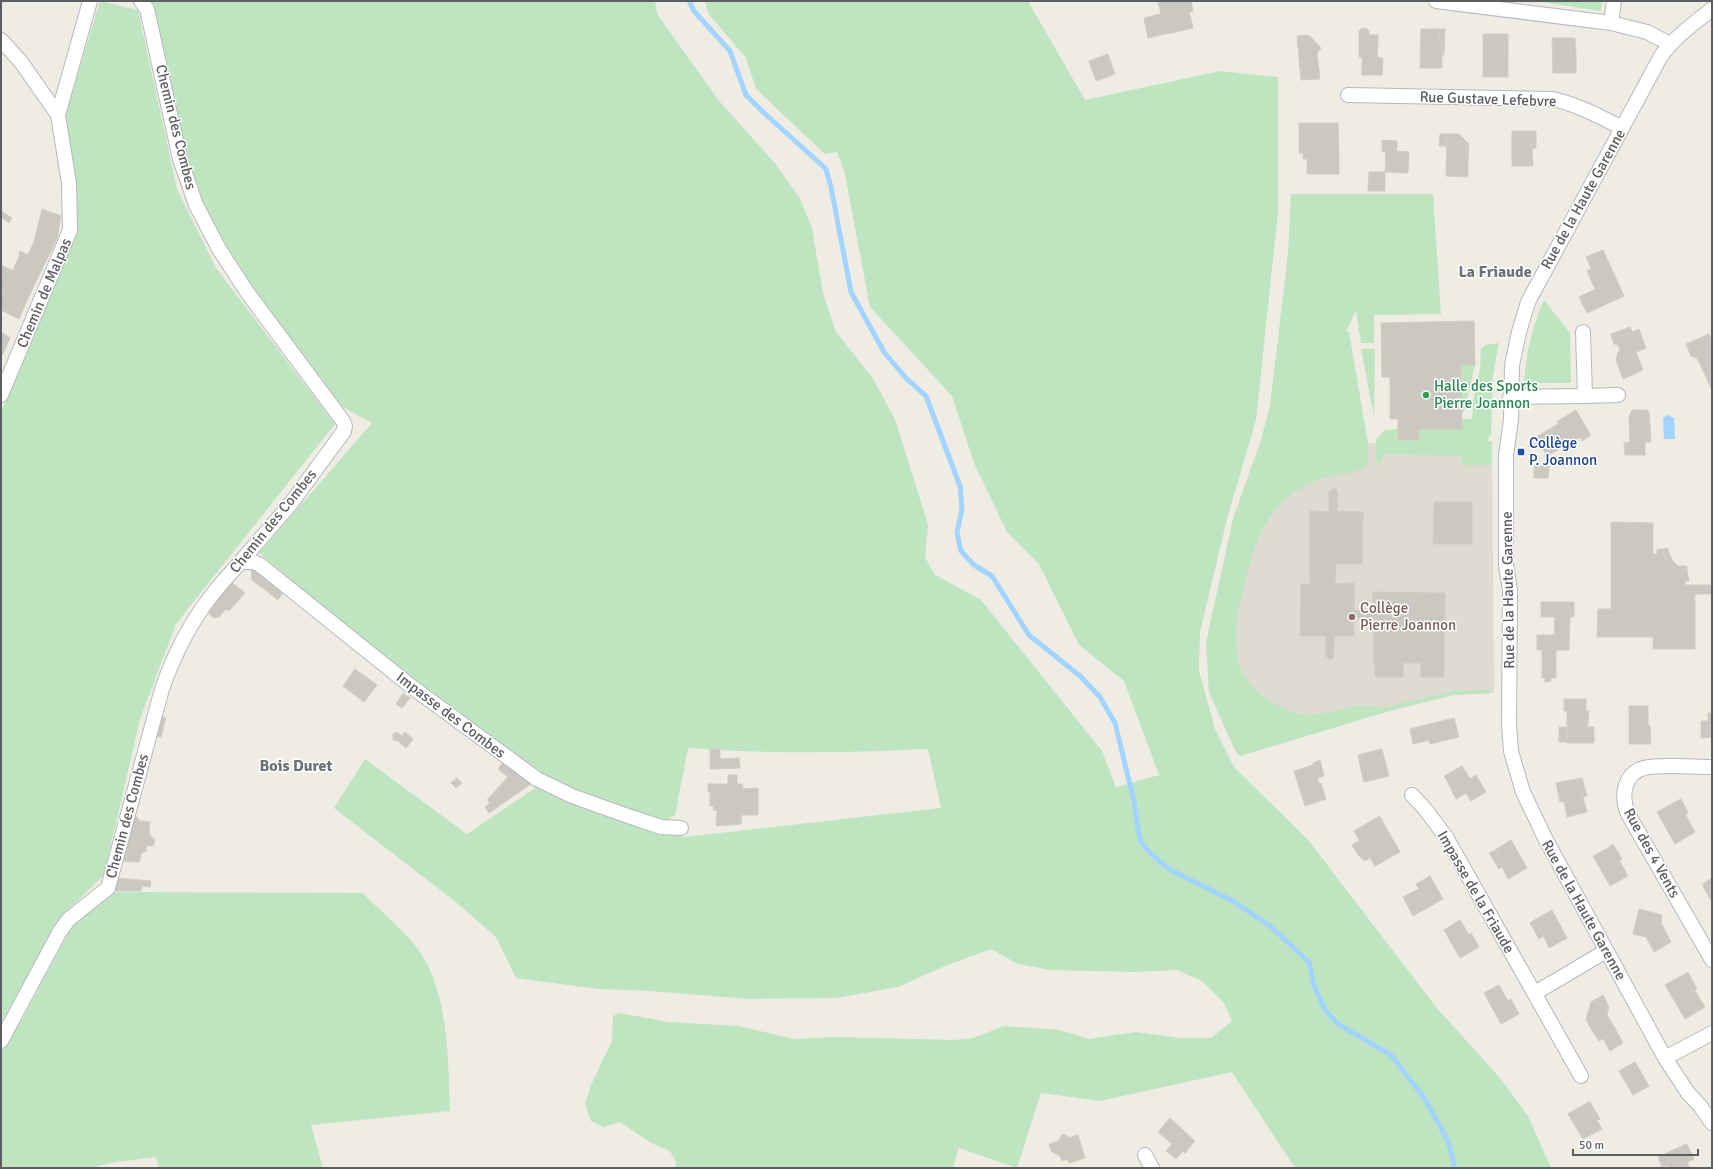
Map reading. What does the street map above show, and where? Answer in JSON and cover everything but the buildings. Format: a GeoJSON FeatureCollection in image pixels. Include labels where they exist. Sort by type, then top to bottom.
{"type":"FeatureCollection","features":[{"type":"Feature","properties":{"kind":"street","name":"Chemin de Malpas"},"geometry":{"type":"LineString","coordinates":[[1,395],[70,230],[69,183],[58,115],[90,1]]}},
{"type":"Feature","properties":{"kind":"street","name":"Chemin des Combes"},"geometry":{"type":"LineString","coordinates":[[1,1041],[60,930],[69,919],[108,888],[162,688],[172,659],[198,614],[216,590],[243,562],[248,553],[290,506],[344,431],[345,426],[247,292],[219,249],[196,206],[180,159],[148,9],[141,1]]}},
{"type":"Feature","properties":{"kind":"street"},"geometry":{"type":"LineString","coordinates":[[1436,1],[1612,23],[1647,32],[1670,44]]}},
{"type":"Feature","properties":{"kind":"street"},"geometry":{"type":"LineString","coordinates":[[1612,23],[1614,1]]}},
{"type":"Feature","properties":{"kind":"street","name":"Rue de la Haute Garenne"},"geometry":{"type":"LineString","coordinates":[[1712,9],[1670,44],[1661,56],[1528,302],[1518,332],[1512,365],[1510,397],[1511,420],[1506,460],[1506,565],[1510,590],[1509,724],[1511,751],[1517,773],[1533,816],[1665,1058],[1688,1093],[1701,1107],[1712,1123]]}},
{"type":"Feature","properties":{"kind":"street"},"geometry":{"type":"LineString","coordinates":[[1,40],[21,62],[58,115]]}},
{"type":"Feature","properties":{"kind":"street","name":"Rue Gustave Lefebvre"},"geometry":{"type":"LineString","coordinates":[[1348,95],[1553,99],[1591,111],[1622,128]]}},
{"type":"Feature","properties":{"kind":"street"},"geometry":{"type":"LineString","coordinates":[[1583,332],[1585,396]]}},
{"type":"Feature","properties":{"kind":"street"},"geometry":{"type":"LineString","coordinates":[[1510,397],[1618,395]]}},
{"type":"Feature","properties":{"kind":"street","name":"Impasse des Combes"},"geometry":{"type":"LineString","coordinates":[[243,562],[254,562],[260,565],[412,687],[537,779],[572,796],[628,816],[662,827],[681,828]]}},
{"type":"Feature","properties":{"kind":"street","name":"Rue des 4 Vents"},"geometry":{"type":"LineString","coordinates":[[1712,767],[1644,768],[1630,778],[1625,786],[1624,796],[1628,814],[1712,959]]}},
{"type":"Feature","properties":{"kind":"street","name":"Impasse de la Friaude"},"geometry":{"type":"LineString","coordinates":[[1412,795],[1446,837],[1581,1076]]}},
{"type":"Feature","properties":{"kind":"street"},"geometry":{"type":"LineString","coordinates":[[1535,993],[1606,951]]}},
{"type":"Feature","properties":{"kind":"street"},"geometry":{"type":"LineString","coordinates":[[1665,1058],[1712,1033]]}},
{"type":"Feature","properties":{"kind":"street"},"geometry":{"type":"LineString","coordinates":[[1144,1155],[1152,1168]]}},
{"type":"Feature","properties":{"kind":"shaded area","name":"Collège Pierre Joannon"},"geometry":{"type":"Polygon","coordinates":[[[1260,443],[1372,443],[1492,446],[1494,693],[1454,695],[1389,711],[1240,756],[1235,750],[1209,692],[1206,643],[1233,519],[1260,443]]]}},
{"type":"Feature","properties":{"kind":"green space"},"geometry":{"type":"Polygon","coordinates":[[[100,1],[138,10],[177,189],[216,268],[335,424],[176,624],[140,719],[104,875],[61,917],[1,1023],[1,412],[74,235],[64,120],[100,1]]]}},
{"type":"Feature","properties":{"kind":"green space"},"geometry":{"type":"Polygon","coordinates":[[[149,1],[655,1],[657,14],[720,102],[774,162],[799,197],[812,228],[823,293],[836,332],[872,377],[895,419],[928,525],[925,557],[934,574],[981,600],[1102,751],[1116,787],[1159,775],[1124,681],[1079,645],[1039,564],[1007,532],[974,463],[952,396],[870,307],[844,170],[837,152],[825,154],[756,89],[746,58],[708,13],[705,1],[1028,1],[1085,100],[1220,71],[1278,77],[1278,212],[1256,420],[1228,515],[1200,632],[1199,671],[1215,729],[1234,767],[1309,841],[1436,1007],[1500,1078],[1528,1116],[1551,1168],[1295,1168],[1232,1072],[1100,1101],[1041,1093],[1017,1168],[959,1148],[953,1168],[675,1168],[676,1162],[670,1151],[651,1143],[620,1122],[603,1127],[591,1121],[585,1104],[591,1085],[612,1041],[613,1016],[619,1013],[669,1022],[738,1026],[794,1039],[834,1037],[953,1040],[973,1038],[1004,1026],[1060,1030],[1089,1039],[1136,1032],[1180,1038],[1211,1038],[1232,1021],[1224,1003],[1202,981],[1177,970],[1135,972],[1051,970],[1018,964],[991,949],[945,966],[898,987],[836,998],[749,999],[650,991],[599,989],[516,978],[496,937],[457,903],[334,808],[365,759],[467,834],[538,786],[589,807],[684,837],[941,808],[928,749],[808,752],[688,748],[675,815],[664,822],[632,814],[539,776],[401,672],[259,553],[372,423],[341,406],[298,353],[234,259],[202,201],[186,153],[149,1]]]}},
{"type":"Feature","properties":{"kind":"green space"},"geometry":{"type":"Polygon","coordinates":[[[1535,1],[1602,1],[1601,11],[1535,1]]]}},
{"type":"Feature","properties":{"kind":"green space"},"geometry":{"type":"Polygon","coordinates":[[[1291,194],[1433,194],[1441,314],[1374,315],[1374,343],[1361,343],[1356,310],[1346,332],[1349,332],[1368,443],[1368,465],[1350,473],[1318,480],[1298,490],[1282,502],[1270,517],[1254,551],[1238,611],[1236,644],[1239,663],[1248,681],[1272,703],[1282,708],[1310,715],[1362,706],[1386,707],[1454,691],[1490,690],[1490,693],[1454,695],[1389,711],[1240,756],[1235,750],[1209,692],[1206,643],[1233,519],[1260,443],[1270,406],[1288,254],[1291,194]]]}},
{"type":"Feature","properties":{"kind":"green space"},"geometry":{"type":"Polygon","coordinates":[[[1544,300],[1570,333],[1571,383],[1524,383],[1530,340],[1544,300]]]}},
{"type":"Feature","properties":{"kind":"green space"},"geometry":{"type":"Polygon","coordinates":[[[1499,343],[1493,376],[1491,436],[1489,436],[1488,441],[1492,441],[1492,465],[1463,465],[1462,456],[1388,454],[1382,456],[1380,466],[1376,459],[1376,439],[1385,430],[1398,429],[1398,440],[1419,440],[1419,429],[1462,429],[1462,419],[1472,419],[1474,396],[1480,368],[1481,349],[1485,345],[1499,343]]]}},
{"type":"Feature","properties":{"kind":"green space"},"geometry":{"type":"Polygon","coordinates":[[[1361,349],[1375,349],[1374,417],[1361,349]]]}},
{"type":"Feature","properties":{"kind":"green space"},"geometry":{"type":"Polygon","coordinates":[[[1461,365],[1475,365],[1464,412],[1462,413],[1461,365]]]}},
{"type":"Feature","properties":{"kind":"green space"},"geometry":{"type":"Polygon","coordinates":[[[113,892],[363,893],[413,943],[425,960],[434,979],[440,1000],[447,1046],[450,1111],[311,1125],[323,1168],[159,1168],[156,1157],[116,1162],[89,1168],[1,1168],[1,1052],[23,1018],[74,922],[113,892]]]}},
{"type":"Feature","properties":{"kind":"water"},"geometry":{"type":"Polygon","coordinates":[[[1667,415],[1674,418],[1675,439],[1664,439],[1663,418],[1667,415]]]}},
{"type":"Feature","properties":{"kind":"waterway"},"geometry":{"type":"LineString","coordinates":[[689,1],[694,11],[730,51],[746,95],[826,169],[831,187],[851,292],[884,352],[906,378],[926,396],[960,486],[962,509],[957,533],[961,551],[974,565],[992,576],[1029,635],[1080,676],[1100,697],[1115,723],[1134,801],[1140,841],[1151,854],[1169,869],[1231,900],[1270,926],[1309,962],[1314,986],[1325,1010],[1338,1024],[1391,1055],[1425,1099],[1448,1141],[1455,1168]]}},
{"type":"Feature","properties":{"kind":"place","name":"Halle des Sports Pierre Joannon"},"geometry":{"type":"Point","coordinates":[1426,395]}},
{"type":"Feature","properties":{"kind":"place","name":"Collège P. Joannon"},"geometry":{"type":"Point","coordinates":[1521,452]}},
{"type":"Feature","properties":{"kind":"place","name":"Collège Pierre Joannon"},"geometry":{"type":"Point","coordinates":[1352,617]}},
{"type":"Feature","properties":{"kind":"district","name":"La Friaude"},"geometry":{"type":"Point","coordinates":[1495,272]}},
{"type":"Feature","properties":{"kind":"district","name":"Bois Duret"},"geometry":{"type":"Point","coordinates":[296,766]}}]}
